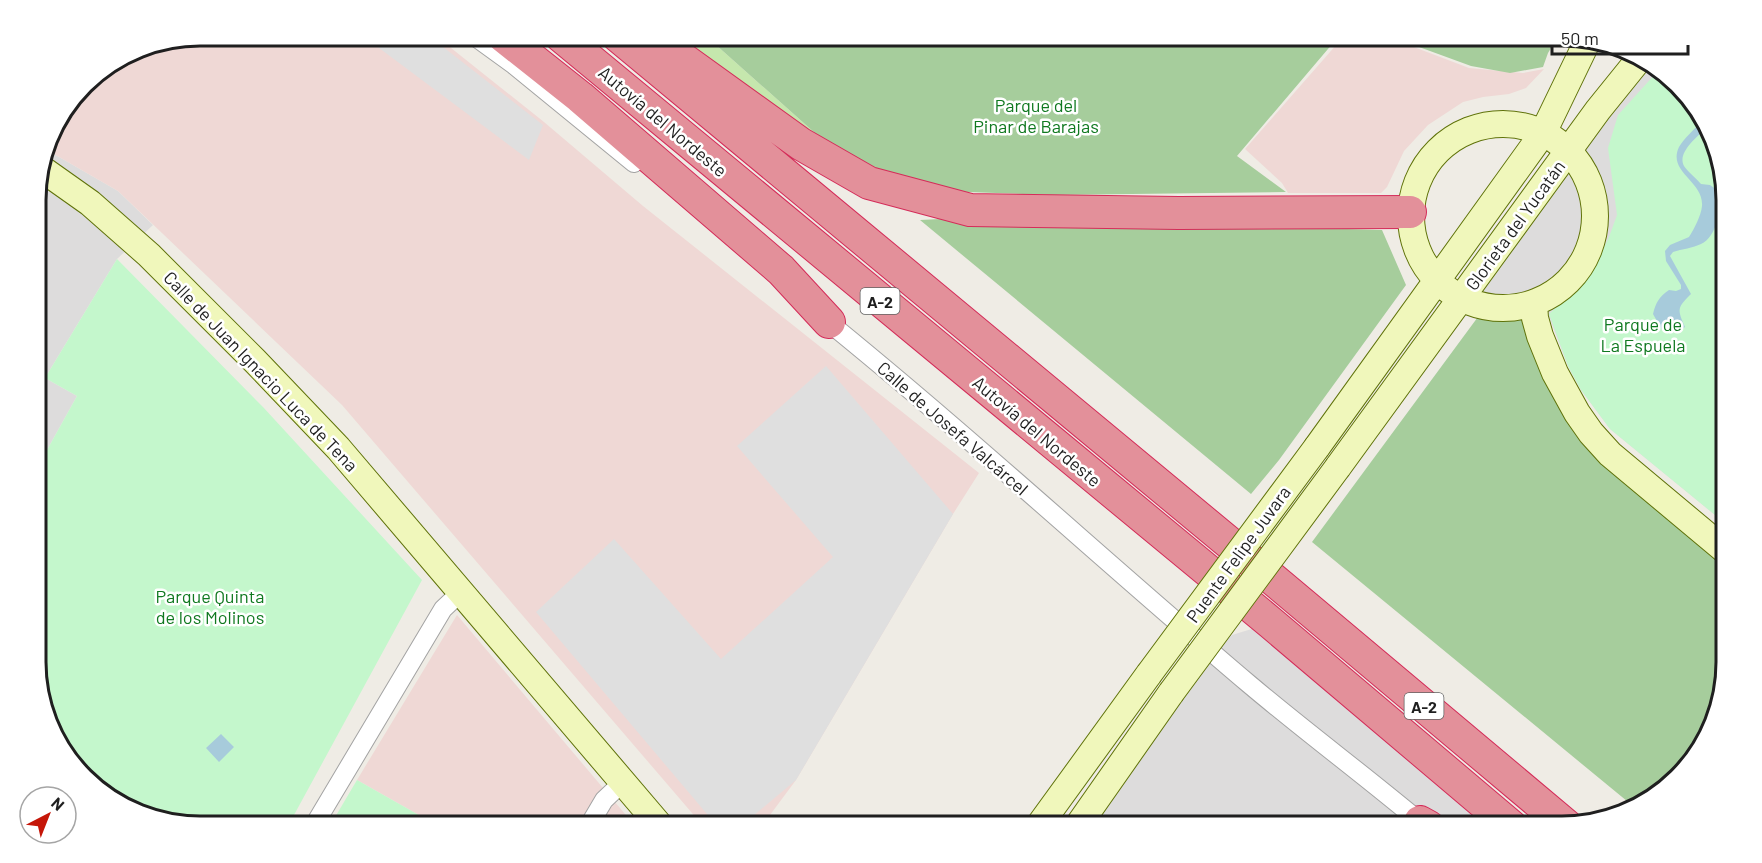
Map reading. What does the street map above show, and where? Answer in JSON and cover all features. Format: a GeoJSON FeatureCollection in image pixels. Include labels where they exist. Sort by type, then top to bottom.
{"type":"FeatureCollection","features":[{"type":"Feature","properties":{"kind":"highway"},"geometry":{"type":"LineString","coordinates":[[516,46],[580,97],[781,270],[829,322]]}},
{"type":"Feature","properties":{"kind":"highway","name":"Autovía del Nordeste"},"geometry":{"type":"LineString","coordinates":[[573,46],[1271,623],[1499,816]]}},
{"type":"Feature","properties":{"kind":"highway","name":"Autovía del Nordeste"},"geometry":{"type":"LineString","coordinates":[[630,46],[1555,816]]}},
{"type":"Feature","properties":{"kind":"highway"},"geometry":{"type":"LineString","coordinates":[[665,46],[801,144],[869,183],[970,210],[1179,213],[1410,212]]}},
{"type":"Feature","properties":{"kind":"main road"},"geometry":{"type":"LineString","coordinates":[[1543,133],[1584,48]]}},
{"type":"Feature","properties":{"kind":"main road"},"geometry":{"type":"LineString","coordinates":[[1569,152],[1598,110],[1634,65]]}},
{"type":"Feature","properties":{"kind":"main road","name":"Glorieta del Yucatán"},"geometry":{"type":"LineString","coordinates":[[1502,124],[1523,126],[1543,133],[1569,152],[1587,177],[1595,207],[1593,238],[1581,266],[1561,289],[1534,304],[1510,309],[1493,308],[1462,299],[1436,280],[1422,260],[1413,237],[1410,212],[1414,190],[1423,170],[1437,151],[1456,137],[1478,127],[1502,124]]}},
{"type":"Feature","properties":{"kind":"main road","name":"Glorieta del Yucatán"},"geometry":{"type":"LineString","coordinates":[[1436,280],[1543,133]]}},
{"type":"Feature","properties":{"kind":"main road","name":"Glorieta del Yucatán"},"geometry":{"type":"LineString","coordinates":[[1462,299],[1569,152]]}},
{"type":"Feature","properties":{"kind":"main road","name":"Calle de Juan Ignacio Luca de Tena"},"geometry":{"type":"LineString","coordinates":[[49,174],[90,203],[149,255],[338,448],[652,816]]}},
{"type":"Feature","properties":{"kind":"main road","name":"Puente Felipe Juvara"},"geometry":{"type":"LineString","coordinates":[[1046,816],[1317,447],[1436,280]]}},
{"type":"Feature","properties":{"kind":"main road","name":"Puente Felipe Juvara"},"geometry":{"type":"LineString","coordinates":[[1085,816],[1171,693],[1462,299]]}},
{"type":"Feature","properties":{"kind":"main road"},"geometry":{"type":"LineString","coordinates":[[1534,304],[1540,336],[1555,372],[1577,413],[1591,433],[1610,454],[1716,543]]}},
{"type":"Feature","properties":{"kind":"street","name":"Calle de Josefa Valcárcel"},"geometry":{"type":"LineString","coordinates":[[487,46],[829,322],[998,465],[1251,686],[1414,816]]}},
{"type":"Feature","properties":{"kind":"street"},"geometry":{"type":"LineString","coordinates":[[320,816],[444,609],[461,592]]}},
{"type":"Feature","properties":{"kind":"street"},"geometry":{"type":"LineString","coordinates":[[595,816],[604,800],[623,782]]}},
{"type":"Feature","properties":{"kind":"shaded area"},"geometry":{"type":"Polygon","coordinates":[[[201,46],[449,46],[544,122],[643,206],[979,473],[796,780],[769,816],[695,816],[342,405],[118,191],[54,154],[62,132],[85,99],[107,78],[132,62],[170,49],[201,46]]]}},
{"type":"Feature","properties":{"kind":"shaded area"},"geometry":{"type":"Polygon","coordinates":[[[376,46],[442,46],[543,125],[529,160],[376,46]]]}},
{"type":"Feature","properties":{"kind":"shaded area"},"geometry":{"type":"Polygon","coordinates":[[[1335,46],[1411,46],[1469,68],[1523,73],[1544,69],[1526,88],[1509,94],[1463,102],[1428,125],[1404,151],[1387,187],[1381,193],[1288,193],[1282,183],[1245,149],[1335,46]]]}},
{"type":"Feature","properties":{"kind":"shaded area","name":"Parque de La Espuela"},"geometry":{"type":"Polygon","coordinates":[[[1635,65],[1655,78],[1684,107],[1695,124],[1704,142],[1714,180],[1716,201],[1716,516],[1610,429],[1581,390],[1568,366],[1548,314],[1534,304],[1510,308],[1486,306],[1462,299],[1635,65]]]}},
{"type":"Feature","properties":{"kind":"shaded area"},"geometry":{"type":"Polygon","coordinates":[[[54,154],[118,191],[153,225],[117,259],[47,375],[47,190],[49,170],[54,154]]]}},
{"type":"Feature","properties":{"kind":"shaded area"},"geometry":{"type":"Polygon","coordinates":[[[826,366],[953,514],[796,780],[753,816],[709,816],[536,612],[614,539],[721,659],[833,557],[737,446],[826,366]]]}},
{"type":"Feature","properties":{"kind":"shaded area"},"geometry":{"type":"Polygon","coordinates":[[[47,379],[77,396],[46,451],[47,379]]]}},
{"type":"Feature","properties":{"kind":"shaded area"},"geometry":{"type":"Polygon","coordinates":[[[457,615],[627,816],[421,816],[357,780],[457,615]]]}},
{"type":"Feature","properties":{"kind":"shaded area"},"geometry":{"type":"Polygon","coordinates":[[[1271,623],[1499,816],[1085,816],[1171,693],[1232,635],[1271,623]]]}},
{"type":"Feature","properties":{"kind":"green space"},"geometry":{"type":"Polygon","coordinates":[[[686,46],[717,46],[843,158],[686,46]]]}},
{"type":"Feature","properties":{"kind":"green space","name":"Parque del Pinar de Barajas"},"geometry":{"type":"Polygon","coordinates":[[[717,46],[1330,46],[1237,156],[1286,192],[1051,195],[939,191],[843,158],[717,46]]]}},
{"type":"Feature","properties":{"kind":"green space"},"geometry":{"type":"Polygon","coordinates":[[[1416,46],[1552,46],[1543,67],[1510,73],[1471,66],[1416,46]]]}},
{"type":"Feature","properties":{"kind":"green space","name":"Parque de La Espuela"},"geometry":{"type":"Polygon","coordinates":[[[1653,77],[1684,107],[1704,142],[1710,161],[1716,201],[1716,516],[1610,429],[1581,390],[1568,366],[1549,314],[1575,289],[1599,258],[1617,215],[1608,148],[1618,115],[1653,77]]]}},
{"type":"Feature","properties":{"kind":"green space"},"geometry":{"type":"Polygon","coordinates":[[[961,218],[1382,230],[1406,285],[1279,460],[1251,494],[920,220],[961,218]]]}},
{"type":"Feature","properties":{"kind":"green space","name":"Parque Quinta de los Molinos"},"geometry":{"type":"Polygon","coordinates":[[[117,259],[263,407],[422,580],[294,816],[190,816],[170,814],[142,805],[107,785],[78,756],[67,740],[52,702],[46,662],[46,451],[77,396],[47,379],[117,259]]]}},
{"type":"Feature","properties":{"kind":"green space"},"geometry":{"type":"Polygon","coordinates":[[[1486,306],[1523,315],[1573,424],[1716,552],[1716,662],[1713,693],[1695,740],[1684,756],[1655,785],[1628,802],[1312,542],[1486,306]]]}},
{"type":"Feature","properties":{"kind":"green space"},"geometry":{"type":"Polygon","coordinates":[[[357,780],[421,816],[336,816],[357,780]]]}},
{"type":"Feature","properties":{"kind":"water"},"geometry":{"type":"Polygon","coordinates":[[[1696,127],[1700,134],[1685,151],[1684,166],[1701,184],[1710,185],[1715,188],[1716,224],[1706,240],[1698,245],[1673,252],[1670,256],[1691,294],[1680,309],[1685,327],[1669,332],[1662,330],[1653,314],[1663,295],[1669,290],[1681,289],[1681,285],[1666,261],[1665,251],[1670,245],[1689,237],[1699,218],[1702,206],[1698,190],[1678,163],[1679,147],[1696,127]]]}},
{"type":"Feature","properties":{"kind":"water"},"geometry":{"type":"Polygon","coordinates":[[[221,734],[234,747],[219,762],[206,748],[221,734]]]}}]}
